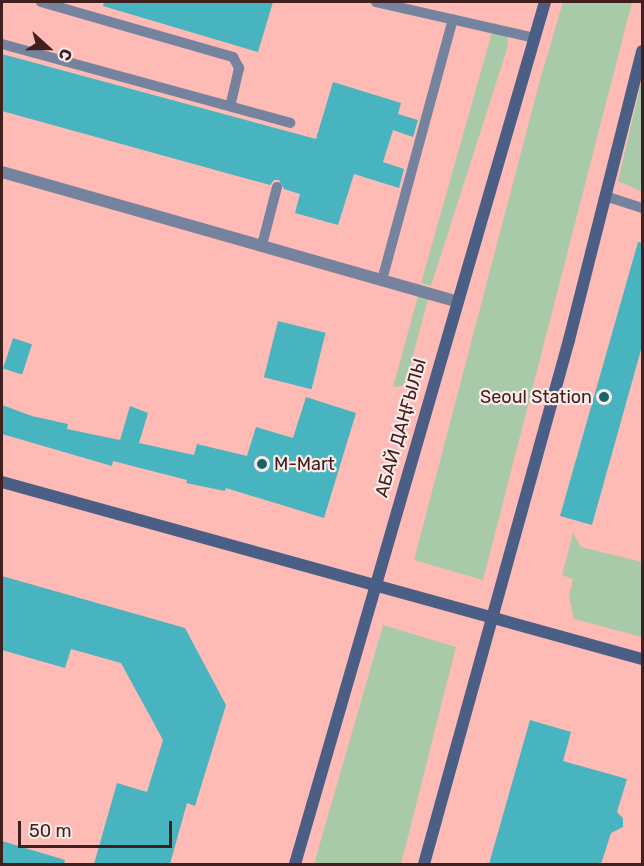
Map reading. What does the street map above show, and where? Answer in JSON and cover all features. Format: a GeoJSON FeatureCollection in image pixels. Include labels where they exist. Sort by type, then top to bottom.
{"type":"FeatureCollection","features":[{"type":"Feature","properties":{"kind":"main road","name":"АБАЙ ДАҢҒЫЛЫ"},"geometry":{"type":"LineString","coordinates":[[295,864],[374,585],[545,2]]}},
{"type":"Feature","properties":{"kind":"main road"},"geometry":{"type":"LineString","coordinates":[[424,864],[566,351],[642,51]]}},
{"type":"Feature","properties":{"kind":"main road"},"geometry":{"type":"LineString","coordinates":[[2,482],[642,659]]}},
{"type":"Feature","properties":{"kind":"street"},"geometry":{"type":"LineString","coordinates":[[2,172],[457,302]]}},
{"type":"Feature","properties":{"kind":"lane"},"geometry":{"type":"LineString","coordinates":[[41,2],[233,57],[239,68],[230,106]]}},
{"type":"Feature","properties":{"kind":"lane"},"geometry":{"type":"LineString","coordinates":[[376,2],[534,38]]}},
{"type":"Feature","properties":{"kind":"lane"},"geometry":{"type":"LineString","coordinates":[[382,280],[453,19]]}},
{"type":"Feature","properties":{"kind":"lane"},"geometry":{"type":"LineString","coordinates":[[2,44],[290,123]]}},
{"type":"Feature","properties":{"kind":"lane"},"geometry":{"type":"LineString","coordinates":[[262,245],[277,188]]}},
{"type":"Feature","properties":{"kind":"lane"},"geometry":{"type":"LineString","coordinates":[[605,196],[642,208]]}},
{"type":"Feature","properties":{"kind":"green space"},"geometry":{"type":"Polygon","coordinates":[[[563,2],[632,2],[483,580],[414,560],[540,80],[563,2]]]}},
{"type":"Feature","properties":{"kind":"green space"},"geometry":{"type":"Polygon","coordinates":[[[495,22],[507,33],[508,46],[431,286],[421,283],[495,22]]]}},
{"type":"Feature","properties":{"kind":"green space"},"geometry":{"type":"Polygon","coordinates":[[[642,79],[642,192],[618,181],[642,79]]]}},
{"type":"Feature","properties":{"kind":"green space"},"geometry":{"type":"Polygon","coordinates":[[[418,296],[428,299],[406,381],[402,386],[393,387],[418,296]]]}},
{"type":"Feature","properties":{"kind":"green space"},"geometry":{"type":"Polygon","coordinates":[[[573,533],[581,547],[642,562],[642,637],[574,619],[569,596],[573,579],[562,575],[573,533]]]}},
{"type":"Feature","properties":{"kind":"green space"},"geometry":{"type":"Polygon","coordinates":[[[383,625],[456,647],[401,864],[314,864],[383,625]]]}},
{"type":"Feature","properties":{"kind":"building"},"geometry":{"type":"Polygon","coordinates":[[[104,2],[273,2],[258,52],[103,6],[104,2]]]}},
{"type":"Feature","properties":{"kind":"building"},"geometry":{"type":"Polygon","coordinates":[[[2,54],[316,139],[333,82],[401,103],[398,114],[418,120],[413,137],[393,130],[383,162],[404,169],[399,188],[354,174],[338,225],[295,213],[300,194],[284,189],[279,180],[274,180],[270,185],[2,111],[2,54]]]}},
{"type":"Feature","properties":{"kind":"building"},"geometry":{"type":"Polygon","coordinates":[[[638,242],[642,243],[642,346],[592,525],[560,516],[638,242]]]}},
{"type":"Feature","properties":{"kind":"building"},"geometry":{"type":"Polygon","coordinates":[[[278,321],[326,333],[312,389],[264,377],[278,321]]]}},
{"type":"Feature","properties":{"kind":"building"},"geometry":{"type":"Polygon","coordinates":[[[13,338],[32,344],[22,375],[3,368],[13,338]]]}},
{"type":"Feature","properties":{"kind":"building"},"geometry":{"type":"Polygon","coordinates":[[[306,397],[356,413],[324,518],[226,488],[225,491],[186,483],[187,480],[113,461],[112,466],[2,434],[2,405],[32,416],[68,424],[67,429],[120,440],[130,406],[148,413],[139,443],[194,455],[197,444],[247,456],[256,427],[293,438],[306,397]]]}},
{"type":"Feature","properties":{"kind":"building"},"geometry":{"type":"Polygon","coordinates":[[[2,576],[185,628],[226,705],[195,806],[187,803],[170,864],[94,864],[117,783],[147,792],[163,740],[121,663],[71,649],[65,668],[2,650],[2,576]]]}},
{"type":"Feature","properties":{"kind":"building"},"geometry":{"type":"Polygon","coordinates":[[[530,720],[571,732],[563,761],[627,779],[617,812],[623,818],[623,827],[611,833],[601,864],[489,864],[530,720]]]}},
{"type":"Feature","properties":{"kind":"building"},"geometry":{"type":"Polygon","coordinates":[[[2,841],[65,860],[64,864],[2,864],[2,841]]]}},
{"type":"Feature","properties":{"kind":"place","name":"Seoul Station"},"geometry":{"type":"Point","coordinates":[604,397]}},
{"type":"Feature","properties":{"kind":"place","name":"M-Mart"},"geometry":{"type":"Point","coordinates":[262,464]}}]}
